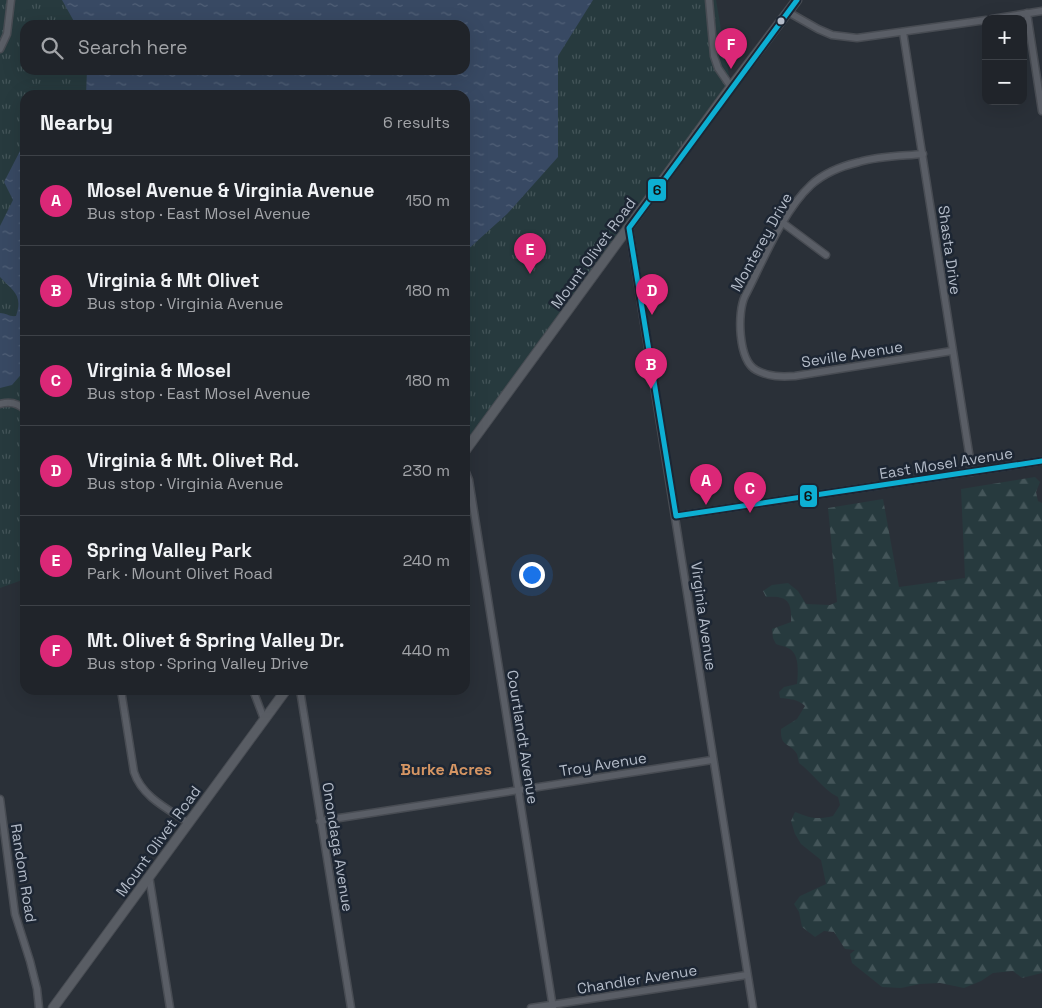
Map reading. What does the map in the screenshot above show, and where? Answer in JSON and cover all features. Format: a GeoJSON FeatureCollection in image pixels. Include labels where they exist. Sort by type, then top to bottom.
{"type":"FeatureCollection","features":[{"type":"Feature","properties":{"kind":"street"},"geometry":{"type":"LineString","coordinates":[[0,49],[7,34],[11,0]]}},
{"type":"Feature","properties":{"kind":"street"},"geometry":{"type":"LineString","coordinates":[[709,0],[714,56],[718,68],[731,87]]}},
{"type":"Feature","properties":{"kind":"street","name":"Mount Olivet Road"},"geometry":{"type":"LineString","coordinates":[[470,444],[731,87],[797,0]]}},
{"type":"Feature","properties":{"kind":"street"},"geometry":{"type":"LineString","coordinates":[[1020,15],[1042,11]]}},
{"type":"Feature","properties":{"kind":"street"},"geometry":{"type":"LineString","coordinates":[[788,12],[818,29],[832,34],[866,38],[982,21]]}},
{"type":"Feature","properties":{"kind":"street"},"geometry":{"type":"LineString","coordinates":[[1027,14],[1042,111]]}},
{"type":"Feature","properties":{"kind":"street","name":"Shasta Drive"},"geometry":{"type":"LineString","coordinates":[[903,32],[972,472]]}},
{"type":"Feature","properties":{"kind":"street","name":"Monterey Drive"},"geometry":{"type":"LineString","coordinates":[[755,370],[745,355],[740,321],[742,302],[783,223],[800,196],[826,174],[861,161],[923,154]]}},
{"type":"Feature","properties":{"kind":"street"},"geometry":{"type":"LineString","coordinates":[[783,223],[826,255]]}},
{"type":"Feature","properties":{"kind":"street","name":"Virginia Avenue"},"geometry":{"type":"LineString","coordinates":[[628,228],[676,516],[712,760],[752,1008]]}},
{"type":"Feature","properties":{"kind":"street","name":"Seville Avenue"},"geometry":{"type":"LineString","coordinates":[[755,370],[780,377],[795,376],[952,351]]}},
{"type":"Feature","properties":{"kind":"street"},"geometry":{"type":"LineString","coordinates":[[0,404],[9,402],[16,403],[20,406]]}},
{"type":"Feature","properties":{"kind":"street","name":"East Mosel Avenue"},"geometry":{"type":"LineString","coordinates":[[676,516],[1042,461]]}},
{"type":"Feature","properties":{"kind":"street","name":"Courtlandt Avenue"},"geometry":{"type":"LineString","coordinates":[[470,486],[553,1006]]}},
{"type":"Feature","properties":{"kind":"street"},"geometry":{"type":"LineString","coordinates":[[123,695],[137,781],[149,796],[188,823]]}},
{"type":"Feature","properties":{"kind":"street"},"geometry":{"type":"LineString","coordinates":[[255,695],[264,719]]}},
{"type":"Feature","properties":{"kind":"street","name":"Mount Olivet Road"},"geometry":{"type":"LineString","coordinates":[[53,1008],[282,695]]}},
{"type":"Feature","properties":{"kind":"street","name":"Onondaga Avenue"},"geometry":{"type":"LineString","coordinates":[[301,695],[351,1008]]}},
{"type":"Feature","properties":{"kind":"street","name":"Troy Avenue"},"geometry":{"type":"LineString","coordinates":[[320,821],[712,760]]}},
{"type":"Feature","properties":{"kind":"street","name":"Random Road"},"geometry":{"type":"LineString","coordinates":[[0,799],[16,914],[37,989],[39,1008]]}},
{"type":"Feature","properties":{"kind":"street"},"geometry":{"type":"LineString","coordinates":[[149,876],[170,1008]]}},
{"type":"Feature","properties":{"kind":"street","name":"Chandler Avenue"},"geometry":{"type":"LineString","coordinates":[[531,1008],[747,975]]}},
{"type":"Feature","properties":{"kind":"green space"},"geometry":{"type":"Polygon","coordinates":[[[0,0],[716,0],[731,87],[470,447],[470,90],[20,90],[20,581],[0,588],[0,0]]]}},
{"type":"Feature","properties":{"kind":"green space"},"geometry":{"type":"Polygon","coordinates":[[[1035,477],[1040,482],[1036,492],[1038,501],[1042,503],[1042,973],[1022,978],[1013,971],[993,973],[981,981],[964,988],[940,983],[920,984],[901,988],[882,987],[852,963],[850,954],[855,950],[845,949],[834,932],[824,931],[815,937],[802,927],[799,912],[794,904],[800,896],[826,884],[821,860],[801,844],[795,834],[791,821],[795,812],[814,818],[822,818],[833,816],[840,805],[838,797],[827,790],[799,763],[797,754],[782,739],[781,729],[797,719],[805,706],[797,701],[780,698],[779,692],[784,687],[797,684],[797,664],[795,654],[792,651],[787,647],[776,644],[772,629],[791,622],[791,609],[784,599],[766,597],[763,591],[772,585],[788,583],[798,591],[806,604],[830,605],[837,602],[828,508],[883,499],[899,587],[965,578],[961,489],[1035,477]]]}},
{"type":"Feature","properties":{"kind":"water"},"geometry":{"type":"Polygon","coordinates":[[[62,0],[593,0],[558,56],[558,157],[507,214],[470,247],[470,90],[86,90],[87,75],[470,75],[470,20],[73,20],[62,0]]]}},
{"type":"Feature","properties":{"kind":"water"},"geometry":{"type":"Polygon","coordinates":[[[20,151],[20,376],[12,385],[0,388],[0,313],[16,316],[18,309],[16,294],[0,277],[0,226],[13,200],[4,182],[20,151]]]}},
{"type":"Feature","properties":{"kind":"transit line","name":"6"},"geometry":{"type":"LineString","coordinates":[[797,0],[629,228],[676,516],[1042,461]]}},
{"type":"Feature","properties":{"kind":"place","name":"Mt. Olivet & Spring Valley Dr."},"geometry":{"type":"Point","coordinates":[731,69]}},
{"type":"Feature","properties":{"kind":"place","name":"Spring Valley Park"},"geometry":{"type":"Point","coordinates":[530,274]}},
{"type":"Feature","properties":{"kind":"place","name":"Virginia & Mt. Olivet Rd."},"geometry":{"type":"Point","coordinates":[652,315]}},
{"type":"Feature","properties":{"kind":"place","name":"Virginia & Mt Olivet"},"geometry":{"type":"Point","coordinates":[651,389]}},
{"type":"Feature","properties":{"kind":"place","name":"Mosel Avenue & Virginia Avenue"},"geometry":{"type":"Point","coordinates":[706,505]}},
{"type":"Feature","properties":{"kind":"place","name":"Virginia & Mosel"},"geometry":{"type":"Point","coordinates":[750,513]}},
{"type":"Feature","properties":{"kind":"district","name":"Burke Acres"},"geometry":{"type":"Point","coordinates":[446,769]}}]}
